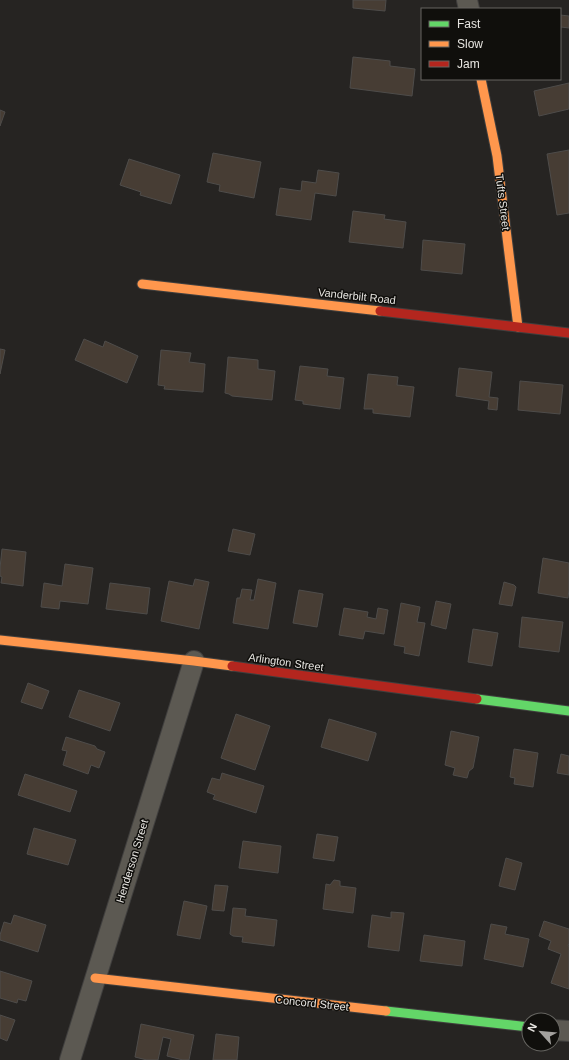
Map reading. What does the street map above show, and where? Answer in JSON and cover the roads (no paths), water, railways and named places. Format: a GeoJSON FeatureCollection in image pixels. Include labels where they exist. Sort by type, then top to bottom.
{"type":"FeatureCollection","features":[{"type":"Feature","properties":{"kind":"street","name":"Tufts Street"},"geometry":{"type":"LineString","coordinates":[[481,80],[497,156],[518,327]]}},
{"type":"Feature","properties":{"kind":"street","name":"Vanderbilt Road"},"geometry":{"type":"LineString","coordinates":[[142,284],[569,333]]}},
{"type":"Feature","properties":{"kind":"street","name":"Arlington Street"},"geometry":{"type":"LineString","coordinates":[[0,640],[194,661],[569,711]]}},
{"type":"Feature","properties":{"kind":"street","name":"Henderson Street"},"geometry":{"type":"LineString","coordinates":[[70,1060],[194,661]]}},
{"type":"Feature","properties":{"kind":"street","name":"Concord Street"},"geometry":{"type":"LineString","coordinates":[[95,978],[521,1026]]}}]}
